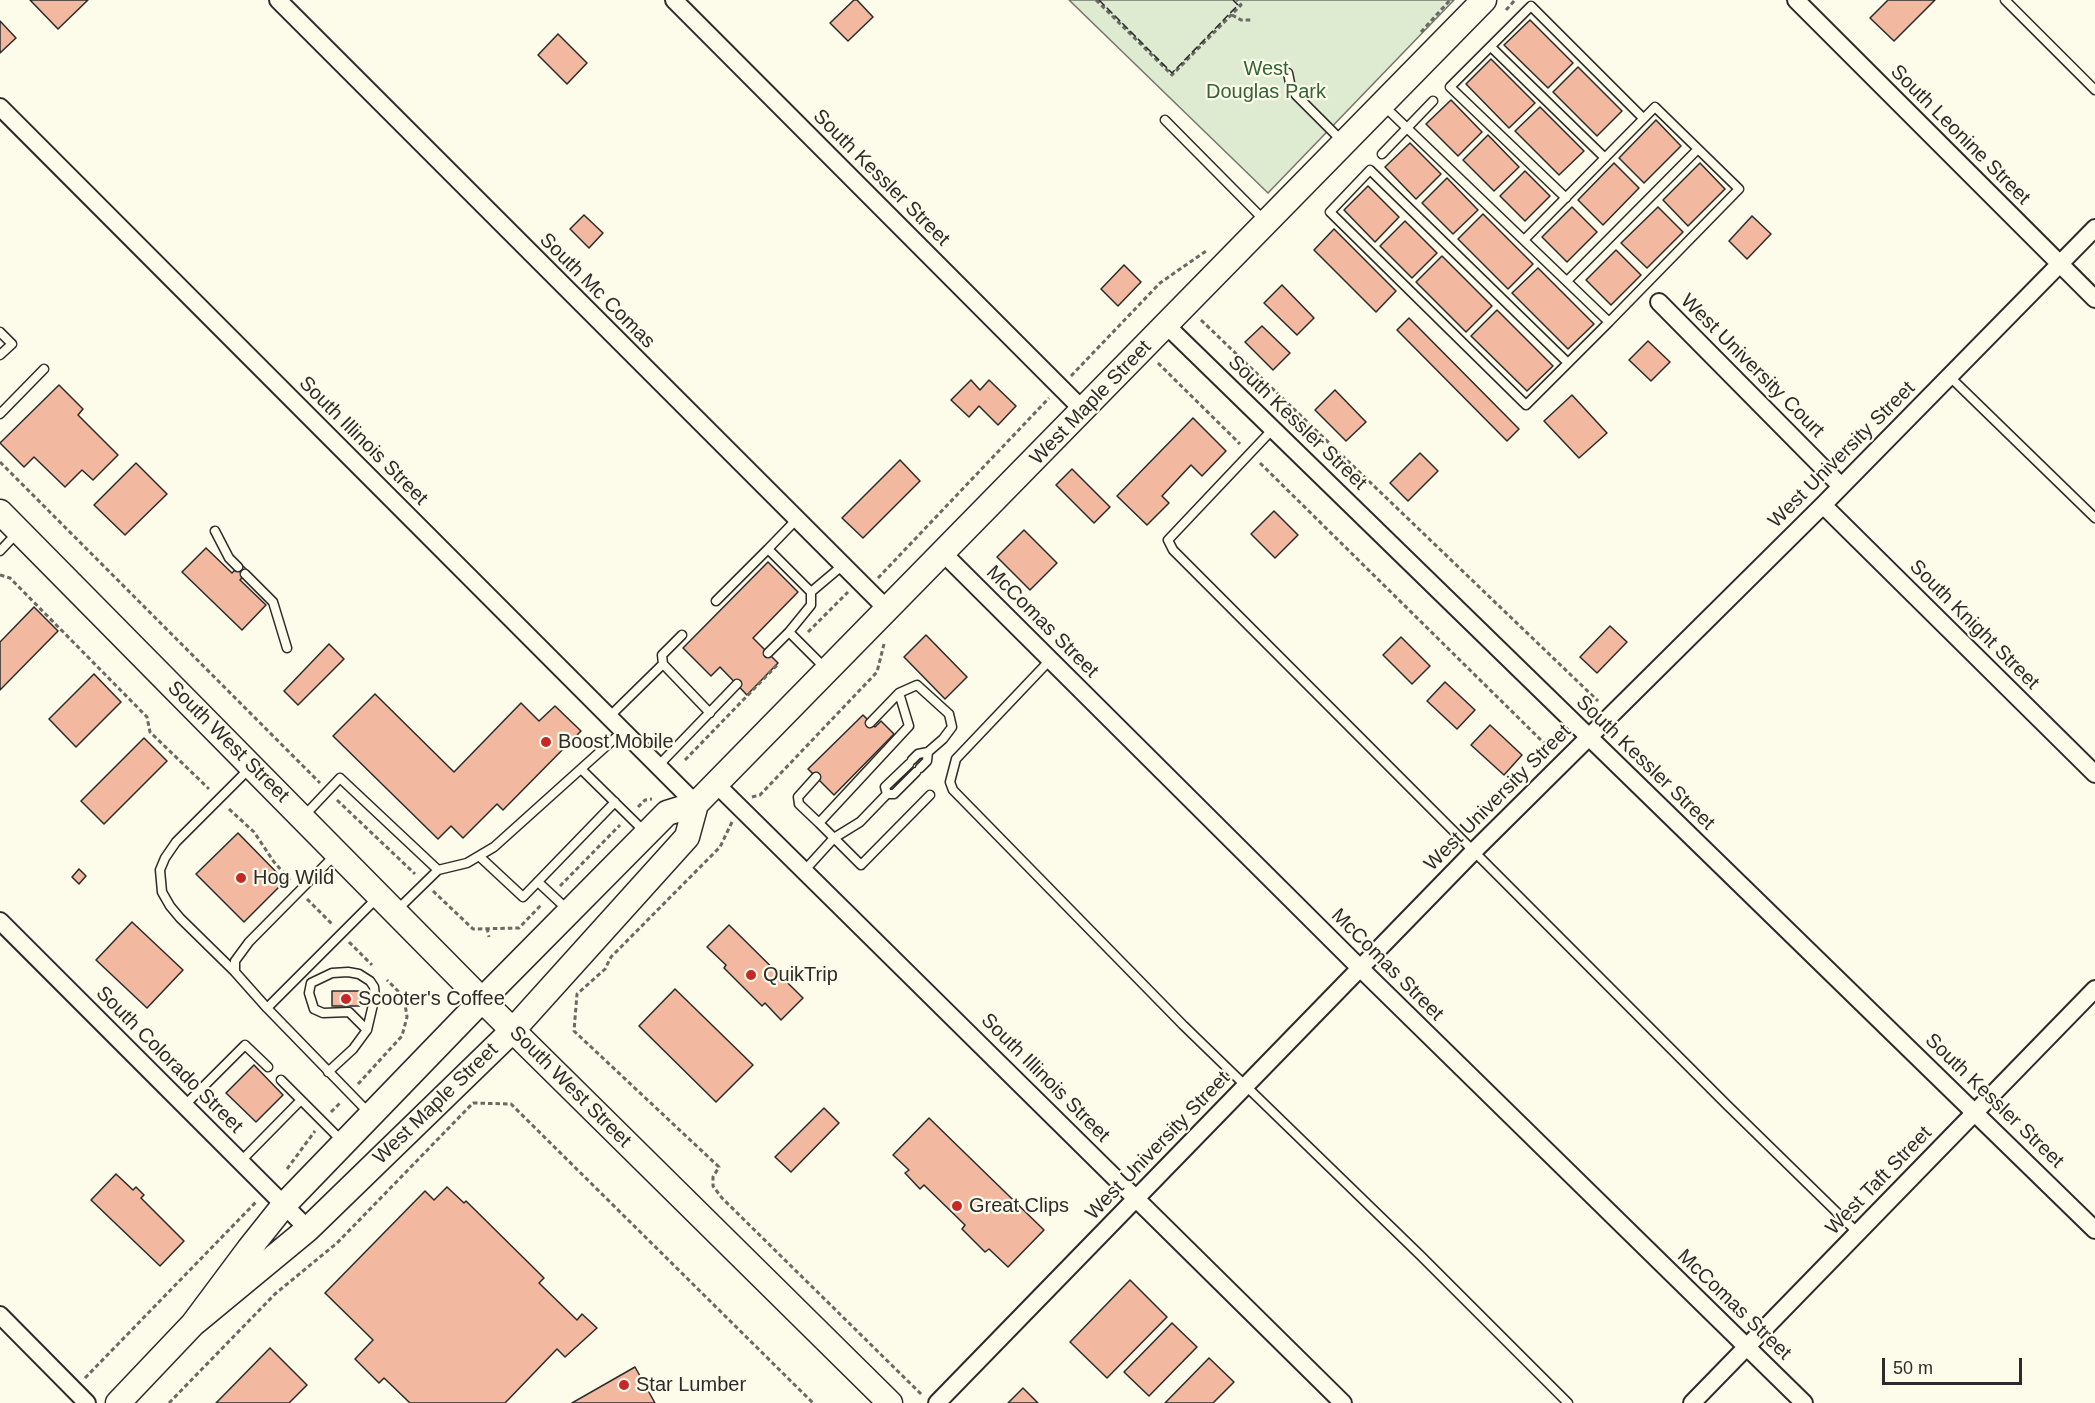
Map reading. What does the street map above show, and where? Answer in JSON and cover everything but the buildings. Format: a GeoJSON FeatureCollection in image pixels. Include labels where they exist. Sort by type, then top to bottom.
{"type":"FeatureCollection","features":[{"type":"Feature","properties":{"kind":"street","name":"South Mc Comas"},"geometry":{"type":"LineString","coordinates":[[278,0],[888,610]]}},
{"type":"Feature","properties":{"kind":"street","name":"South Kessler Street"},"geometry":{"type":"LineString","coordinates":[[674,0],[1083,410]]}},
{"type":"Feature","properties":{"kind":"street","name":"West Maple Street"},"geometry":{"type":"LineString","coordinates":[[118,1403],[193,1324],[249,1249],[277,1197],[344,1143],[667,813],[696,804],[1484,0]]}},
{"type":"Feature","properties":{"kind":"street","name":"South Leonine Street"},"geometry":{"type":"LineString","coordinates":[[1796,0],[2095,299]]}},
{"type":"Feature","properties":{"kind":"street","name":"South Illinois Street"},"geometry":{"type":"LineString","coordinates":[[0,107],[696,804]]}},
{"type":"Feature","properties":{"kind":"street","name":"West University Street"},"geometry":{"type":"LineString","coordinates":[[937,1403],[1474,851],[1841,486],[2095,228]]}},
{"type":"Feature","properties":{"kind":"street","name":"West University Court"},"geometry":{"type":"LineString","coordinates":[[1659,302],[1841,486]]}},
{"type":"Feature","properties":{"kind":"street","name":"South Kessler Street"},"geometry":{"type":"LineString","coordinates":[[1166,325],[2095,1230]]}},
{"type":"Feature","properties":{"kind":"street","name":"South Knight Street"},"geometry":{"type":"LineString","coordinates":[[1822,505],[2095,774]]}},
{"type":"Feature","properties":{"kind":"street","name":"South West Street"},"geometry":{"type":"LineString","coordinates":[[0,512],[482,1000],[891,1403]]}},
{"type":"Feature","properties":{"kind":"street","name":"McComas Street"},"geometry":{"type":"LineString","coordinates":[[943,553],[1360,968],[1804,1403]]}},
{"type":"Feature","properties":{"kind":"street","name":"South Illinois Street"},"geometry":{"type":"LineString","coordinates":[[716,784],[1343,1403]]}},
{"type":"Feature","properties":{"kind":"street","name":"West Maple Street"},"geometry":{"type":"LineString","coordinates":[[193,1324],[308,1229],[513,1030],[687,837],[696,804]]}},
{"type":"Feature","properties":{"kind":"street","name":"South Colorado Street"},"geometry":{"type":"LineString","coordinates":[[0,921],[308,1229]]}},
{"type":"Feature","properties":{"kind":"street","name":"West Taft Street"},"geometry":{"type":"LineString","coordinates":[[1692,1403],[2095,988]]}},
{"type":"Feature","properties":{"kind":"street"},"geometry":{"type":"LineString","coordinates":[[377,1110],[410,1130]]}},
{"type":"Feature","properties":{"kind":"street"},"geometry":{"type":"LineString","coordinates":[[0,1315],[87,1403]]}},
{"type":"Feature","properties":{"kind":"lane"},"geometry":{"type":"LineString","coordinates":[[2005,0],[2095,90]]}},
{"type":"Feature","properties":{"kind":"lane"},"geometry":{"type":"LineString","coordinates":[[1566,198],[1450,87],[1531,6],[1643,118]]}},
{"type":"Feature","properties":{"kind":"lane"},"geometry":{"type":"LineString","coordinates":[[1491,46],[1605,158]]}},
{"type":"Feature","properties":{"kind":"lane"},"geometry":{"type":"LineString","coordinates":[[1288,73],[1291,88],[1296,95],[1344,143]]}},
{"type":"Feature","properties":{"kind":"lane"},"geometry":{"type":"LineString","coordinates":[[1383,154],[1434,101]]}},
{"type":"Feature","properties":{"kind":"lane"},"geometry":{"type":"LineString","coordinates":[[1382,104],[1609,322]]}},
{"type":"Feature","properties":{"kind":"lane"},"geometry":{"type":"LineString","coordinates":[[1524,240],[1655,106],[1738,189],[1609,322],[1568,363],[1526,405],[1330,212],[1371,170],[1568,363]]}},
{"type":"Feature","properties":{"kind":"lane"},"geometry":{"type":"LineString","coordinates":[[1165,120],[1266,223]]}},
{"type":"Feature","properties":{"kind":"lane"},"geometry":{"type":"LineString","coordinates":[[1567,281],[1698,149]]}},
{"type":"Feature","properties":{"kind":"lane"},"geometry":{"type":"LineString","coordinates":[[0,332],[12,344],[0,356]]}},
{"type":"Feature","properties":{"kind":"lane"},"geometry":{"type":"LineString","coordinates":[[0,414],[44,369]]}},
{"type":"Feature","properties":{"kind":"lane"},"geometry":{"type":"LineString","coordinates":[[1949,376],[2095,518]]}},
{"type":"Feature","properties":{"kind":"lane"},"geometry":{"type":"LineString","coordinates":[[1273,429],[1168,540],[1168,544],[1735,1113],[1858,1233]]}},
{"type":"Feature","properties":{"kind":"lane"},"geometry":{"type":"LineString","coordinates":[[716,601],[797,519]]}},
{"type":"Feature","properties":{"kind":"lane"},"geometry":{"type":"LineString","coordinates":[[0,551],[19,531]]}},
{"type":"Feature","properties":{"kind":"lane"},"geometry":{"type":"LineString","coordinates":[[215,531],[229,558],[238,567]]}},
{"type":"Feature","properties":{"kind":"lane"},"geometry":{"type":"LineString","coordinates":[[768,549],[811,592],[811,605],[768,653]]}},
{"type":"Feature","properties":{"kind":"lane"},"geometry":{"type":"LineString","coordinates":[[811,592],[843,565]]}},
{"type":"Feature","properties":{"kind":"lane"},"geometry":{"type":"LineString","coordinates":[[245,574],[273,602],[287,648]]}},
{"type":"Feature","properties":{"kind":"lane"},"geometry":{"type":"LineString","coordinates":[[789,632],[828,671]]}},
{"type":"Feature","properties":{"kind":"lane"},"geometry":{"type":"LineString","coordinates":[[682,635],[663,655],[663,664],[710,713]]}},
{"type":"Feature","properties":{"kind":"lane"},"geometry":{"type":"LineString","coordinates":[[1050,660],[956,759],[950,782],[953,790],[1246,1086],[1568,1403]]}},
{"type":"Feature","properties":{"kind":"lane"},"geometry":{"type":"LineString","coordinates":[[609,717],[663,664]]}},
{"type":"Feature","properties":{"kind":"lane"},"geometry":{"type":"LineString","coordinates":[[658,766],[737,684]]}},
{"type":"Feature","properties":{"kind":"lane"},"geometry":{"type":"LineString","coordinates":[[870,723],[899,693],[917,685],[949,714],[952,727],[944,739],[928,752],[918,754],[885,787],[887,794]]}},
{"type":"Feature","properties":{"kind":"lane"},"geometry":{"type":"LineString","coordinates":[[819,823],[909,726],[899,693]]}},
{"type":"Feature","properties":{"kind":"lane"},"geometry":{"type":"LineString","coordinates":[[267,1008],[341,934],[424,882],[438,870],[467,863],[494,847],[623,731]]}},
{"type":"Feature","properties":{"kind":"lane"},"geometry":{"type":"LineString","coordinates":[[804,871],[834,838],[860,822],[887,794],[894,794],[927,761],[928,752]]}},
{"type":"Feature","properties":{"kind":"lane"},"geometry":{"type":"LineString","coordinates":[[252,766],[176,842],[160,870],[162,892],[180,918],[235,972],[328,1072],[349,1093],[377,1110]]}},
{"type":"Feature","properties":{"kind":"lane"},"geometry":{"type":"LineString","coordinates":[[581,769],[647,834]]}},
{"type":"Feature","properties":{"kind":"lane"},"geometry":{"type":"LineString","coordinates":[[816,777],[798,797],[799,804],[861,865],[930,795]]}},
{"type":"Feature","properties":{"kind":"lane"},"geometry":{"type":"LineString","coordinates":[[303,817],[340,778],[438,870]]}},
{"type":"Feature","properties":{"kind":"lane"},"geometry":{"type":"LineString","coordinates":[[479,856],[523,897],[615,802]]}},
{"type":"Feature","properties":{"kind":"lane"},"geometry":{"type":"LineString","coordinates":[[235,972],[235,961],[240,953],[337,852]]}},
{"type":"Feature","properties":{"kind":"lane"},"geometry":{"type":"LineString","coordinates":[[538,882],[570,912]]}},
{"type":"Feature","properties":{"kind":"lane"},"geometry":{"type":"LineString","coordinates":[[328,1072],[353,1049],[367,1030],[375,996],[374,987],[370,981],[359,974],[348,972],[332,973],[311,983],[309,993],[314,1009],[323,1013],[349,1012],[367,1030]]}},
{"type":"Feature","properties":{"kind":"lane"},"geometry":{"type":"LineString","coordinates":[[185,1105],[245,1045],[268,1067]]}},
{"type":"Feature","properties":{"kind":"lane"},"geometry":{"type":"LineString","coordinates":[[281,1080],[344,1143]]}},
{"type":"Feature","properties":{"kind":"lane"},"geometry":{"type":"LineString","coordinates":[[241,1161],[301,1100]]}},
{"type":"Feature","properties":{"kind":"path"},"geometry":{"type":"LineString","coordinates":[[1096,0],[1172,75],[1241,5],[1237,0]]}},
{"type":"Feature","properties":{"kind":"path"},"geometry":{"type":"LineString","coordinates":[[1419,33],[1450,0]]}},
{"type":"Feature","properties":{"kind":"path"},"geometry":{"type":"LineString","coordinates":[[1232,15],[1241,20],[1251,20]]}},
{"type":"Feature","properties":{"kind":"path"},"geometry":{"type":"LineString","coordinates":[[0,462],[328,791],[473,928],[519,928],[645,800],[666,797],[683,777],[681,763],[846,593],[875,581],[1160,283],[1214,244]]}},
{"type":"Feature","properties":{"kind":"path"},"geometry":{"type":"LineString","coordinates":[[1201,320],[1598,701]]}},
{"type":"Feature","properties":{"kind":"path"},"geometry":{"type":"LineString","coordinates":[[1158,363],[1550,749]]}},
{"type":"Feature","properties":{"kind":"path"},"geometry":{"type":"LineString","coordinates":[[0,575],[10,578],[147,717],[150,732],[254,832],[274,862],[372,965]]}},
{"type":"Feature","properties":{"kind":"path"},"geometry":{"type":"LineString","coordinates":[[488,928],[489,937]]}},
{"type":"Feature","properties":{"kind":"path"},"geometry":{"type":"LineString","coordinates":[[74,1390],[277,1197],[295,1160],[323,1122],[402,1036],[407,1017],[404,997],[380,973]]}},
{"type":"Feature","properties":{"kind":"path"},"geometry":{"type":"LineString","coordinates":[[169,1403],[275,1294],[337,1243],[473,1103],[511,1104],[813,1403]]}},
{"type":"Feature","properties":{"kind":"green space","name":"West Douglas Park"},"geometry":{"type":"Polygon","coordinates":[[[1069,0],[1454,0],[1268,193],[1069,0]]]}},
{"type":"Feature","properties":{"kind":"fence"},"geometry":{"type":"LineString","coordinates":[[1099,0],[1172,73],[1238,5],[1233,0]]}},
{"type":"Feature","properties":{"kind":"place","name":"Boost Mobile"},"geometry":{"type":"Point","coordinates":[546,742]}},
{"type":"Feature","properties":{"kind":"place","name":"Hog Wild"},"geometry":{"type":"Point","coordinates":[241,878]}},
{"type":"Feature","properties":{"kind":"place","name":"QuikTrip"},"geometry":{"type":"Point","coordinates":[751,975]}},
{"type":"Feature","properties":{"kind":"place","name":"Scooter's Coffee"},"geometry":{"type":"Point","coordinates":[346,999]}},
{"type":"Feature","properties":{"kind":"place","name":"Great Clips"},"geometry":{"type":"Point","coordinates":[957,1206]}},
{"type":"Feature","properties":{"kind":"place","name":"Star Lumber"},"geometry":{"type":"Point","coordinates":[624,1385]}}]}
